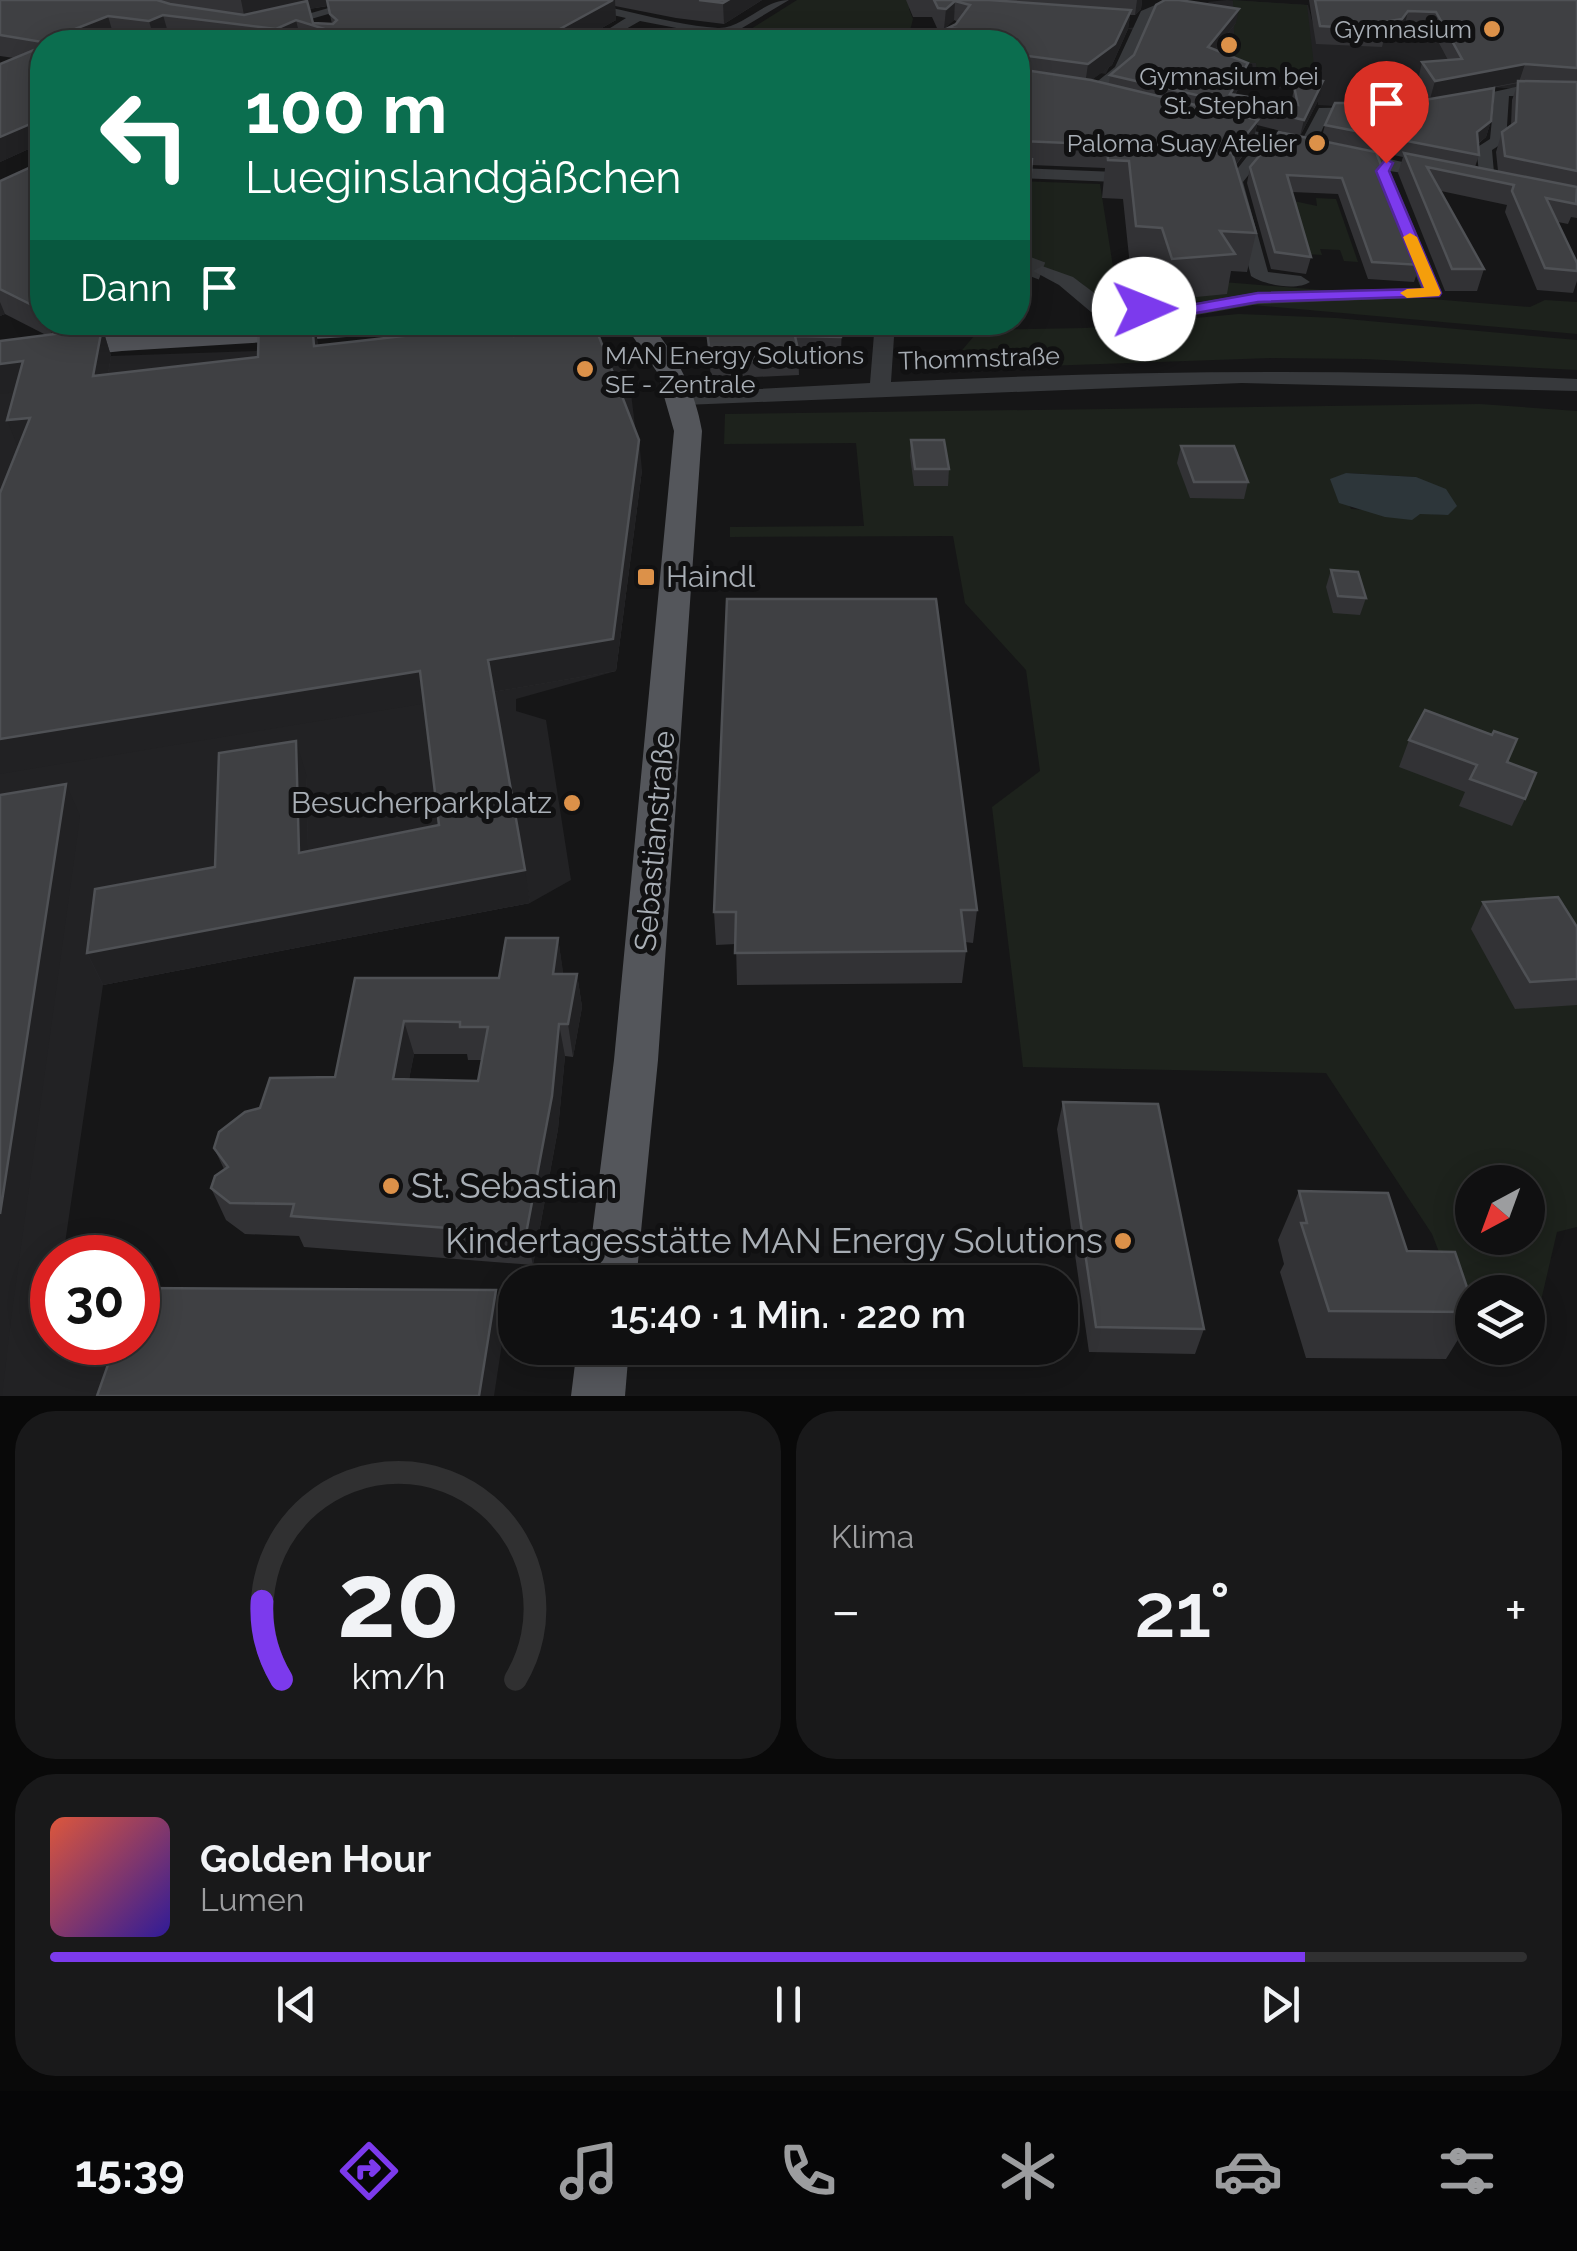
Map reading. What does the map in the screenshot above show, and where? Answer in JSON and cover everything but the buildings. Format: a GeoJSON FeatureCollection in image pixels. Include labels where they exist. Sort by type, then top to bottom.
{"type":"FeatureCollection","features":[{"type":"Feature","properties":{"kind":"main road"},"geometry":{"type":"LineString","coordinates":[[0,356],[122,343],[256,335]]}},
{"type":"Feature","properties":{"kind":"main road"},"geometry":{"type":"LineString","coordinates":[[645,335],[672,370],[684,399]]}},
{"type":"Feature","properties":{"kind":"main road","name":"Sebastianstraße"},"geometry":{"type":"LineString","coordinates":[[613,1265],[636,1060],[684,514],[688,431],[684,399]]}},
{"type":"Feature","properties":{"kind":"main road"},"geometry":{"type":"LineString","coordinates":[[598,1396],[601,1365]]}},
{"type":"Feature","properties":{"kind":"street"},"geometry":{"type":"LineString","coordinates":[[268,26],[319,19],[370,0]]}},
{"type":"Feature","properties":{"kind":"street"},"geometry":{"type":"LineString","coordinates":[[552,0],[702,30]]}},
{"type":"Feature","properties":{"kind":"street"},"geometry":{"type":"LineString","coordinates":[[570,5],[584,0]]}},
{"type":"Feature","properties":{"kind":"street"},"geometry":{"type":"LineString","coordinates":[[731,30],[783,0]]}},
{"type":"Feature","properties":{"kind":"street"},"geometry":{"type":"LineString","coordinates":[[1111,101],[1085,94],[1121,69],[1135,22],[1176,0]]}},
{"type":"Feature","properties":{"kind":"street"},"geometry":{"type":"LineString","coordinates":[[620,30],[642,20]]}},
{"type":"Feature","properties":{"kind":"street"},"geometry":{"type":"LineString","coordinates":[[1442,105],[1538,91],[1577,93]]}},
{"type":"Feature","properties":{"kind":"street"},"geometry":{"type":"LineString","coordinates":[[1198,122],[1496,186],[1484,148],[1498,142],[1500,99]]}},
{"type":"Feature","properties":{"kind":"street"},"geometry":{"type":"LineString","coordinates":[[1307,146],[1324,111],[1392,110]]}},
{"type":"Feature","properties":{"kind":"street"},"geometry":{"type":"LineString","coordinates":[[1235,182],[1270,138]]}},
{"type":"Feature","properties":{"kind":"street"},"geometry":{"type":"LineString","coordinates":[[1386,163],[1382,171],[1433,292]]}},
{"type":"Feature","properties":{"kind":"street"},"geometry":{"type":"LineString","coordinates":[[1030,173],[1156,178]]}},
{"type":"Feature","properties":{"kind":"street"},"geometry":{"type":"LineString","coordinates":[[1215,181],[1235,182]]}},
{"type":"Feature","properties":{"kind":"street"},"geometry":{"type":"LineString","coordinates":[[1235,182],[1260,276],[1269,280],[1433,292]]}},
{"type":"Feature","properties":{"kind":"street"},"geometry":{"type":"LineString","coordinates":[[1042,271],[1066,281],[1098,308],[1108,310],[1196,308],[1258,298],[1433,292]]}},
{"type":"Feature","properties":{"kind":"street"},"geometry":{"type":"LineString","coordinates":[[880,390],[884,335]]}},
{"type":"Feature","properties":{"kind":"street","name":"Thommstraße"},"geometry":{"type":"LineString","coordinates":[[684,399],[1255,374],[1478,378],[1577,385]]}},
{"type":"Feature","properties":{"kind":"shaded area"},"geometry":{"type":"Polygon","coordinates":[[[797,0],[912,0],[910,30],[749,30],[797,0]]]}},
{"type":"Feature","properties":{"kind":"shaded area"},"geometry":{"type":"Polygon","coordinates":[[[1233,0],[1307,5],[1316,83],[1305,82],[1303,76],[1257,73],[1256,63],[1235,62],[1233,0]]]}},
{"type":"Feature","properties":{"kind":"shaded area"},"geometry":{"type":"Polygon","coordinates":[[[1207,2],[1308,5],[1313,24],[1424,11],[1577,92],[1487,87],[1489,92],[1450,101],[1367,108],[1318,105],[1318,91],[1265,87],[1263,75],[1254,74],[1252,64],[1193,55],[1147,31],[1127,29],[1106,74],[1062,68],[1030,49],[1030,38],[1232,18],[1233,15],[1207,2]]]}},
{"type":"Feature","properties":{"kind":"shaded area"},"geometry":{"type":"Polygon","coordinates":[[[1030,181],[1100,184],[1114,273],[1530,307],[1545,300],[1577,302],[1577,334],[1207,301],[1106,306],[1080,282],[1030,263],[1030,181]]]}},
{"type":"Feature","properties":{"kind":"shaded area"},"geometry":{"type":"Polygon","coordinates":[[[1316,198],[1336,199],[1358,262],[1344,261],[1340,250],[1320,249],[1322,255],[1306,254],[1289,200],[1317,206],[1316,198]]]}},
{"type":"Feature","properties":{"kind":"shaded area"},"geometry":{"type":"Polygon","coordinates":[[[1239,314],[1336,318],[1577,340],[1577,370],[1271,358],[901,371],[900,356],[895,354],[976,359],[958,355],[975,335],[1030,335],[1030,329],[1239,314]]]}},
{"type":"Feature","properties":{"kind":"shaded area"},"geometry":{"type":"Polygon","coordinates":[[[592,339],[617,349],[623,360],[629,377],[641,475],[616,671],[516,699],[516,711],[546,720],[571,880],[530,903],[103,985],[66,1235],[30,1235],[30,1365],[160,1365],[160,1345],[494,1396],[0,1396],[0,370],[111,356],[592,339]]]}},
{"type":"Feature","properties":{"kind":"shaded area"},"geometry":{"type":"Polygon","coordinates":[[[1480,404],[1577,411],[1577,1227],[1557,1232],[1545,1284],[1545,1275],[1455,1275],[1455,1293],[1432,1234],[1326,1073],[1023,1067],[992,807],[1040,771],[1026,670],[965,603],[953,536],[730,537],[730,527],[864,526],[856,443],[724,444],[725,414],[1480,404]],[[1347,473],[1337,477],[1351,509],[1448,515],[1416,477],[1347,473]]]}},
{"type":"Feature","properties":{"kind":"shaded area"},"geometry":{"type":"Polygon","coordinates":[[[1346,473],[1416,477],[1446,489],[1457,506],[1448,515],[1420,514],[1412,520],[1385,517],[1339,503],[1330,479],[1346,473]]]}},
{"type":"Feature","properties":{"kind":"tunnel"},"geometry":{"type":"LineString","coordinates":[[1030,266],[1042,271]]}},
{"type":"Feature","properties":{"kind":"slow traffic"},"geometry":{"type":"LineString","coordinates":[[1407,293],[1433,293],[1410,237]]}},
{"type":"Feature","properties":{"kind":"place","name":"Gymnasium"},"geometry":{"type":"Point","coordinates":[1492,29]}},
{"type":"Feature","properties":{"kind":"place","name":"Gymnasium bei St. Stephan"},"geometry":{"type":"Point","coordinates":[1229,45]}},
{"type":"Feature","properties":{"kind":"place","name":"Paloma Suay Atelier"},"geometry":{"type":"Point","coordinates":[1317,143]}},
{"type":"Feature","properties":{"kind":"place","name":"MAN Energy Solutions SE - Zentrale"},"geometry":{"type":"Point","coordinates":[585,369]}},
{"type":"Feature","properties":{"kind":"place","name":"Haindl"},"geometry":{"type":"Point","coordinates":[646,577]}},
{"type":"Feature","properties":{"kind":"place","name":"Besucherparkplatz"},"geometry":{"type":"Point","coordinates":[572,803]}},
{"type":"Feature","properties":{"kind":"place","name":"St. Sebastian"},"geometry":{"type":"Point","coordinates":[391,1186]}},
{"type":"Feature","properties":{"kind":"place","name":"Kindertagesstätte MAN Energy Solutions"},"geometry":{"type":"Point","coordinates":[1123,1241]}},
{"type":"Feature","properties":{"kind":"route"},"geometry":{"type":"LineString","coordinates":[[1144,309],[1196,308],[1258,298],[1433,293],[1382,171],[1386,163]]}}]}
